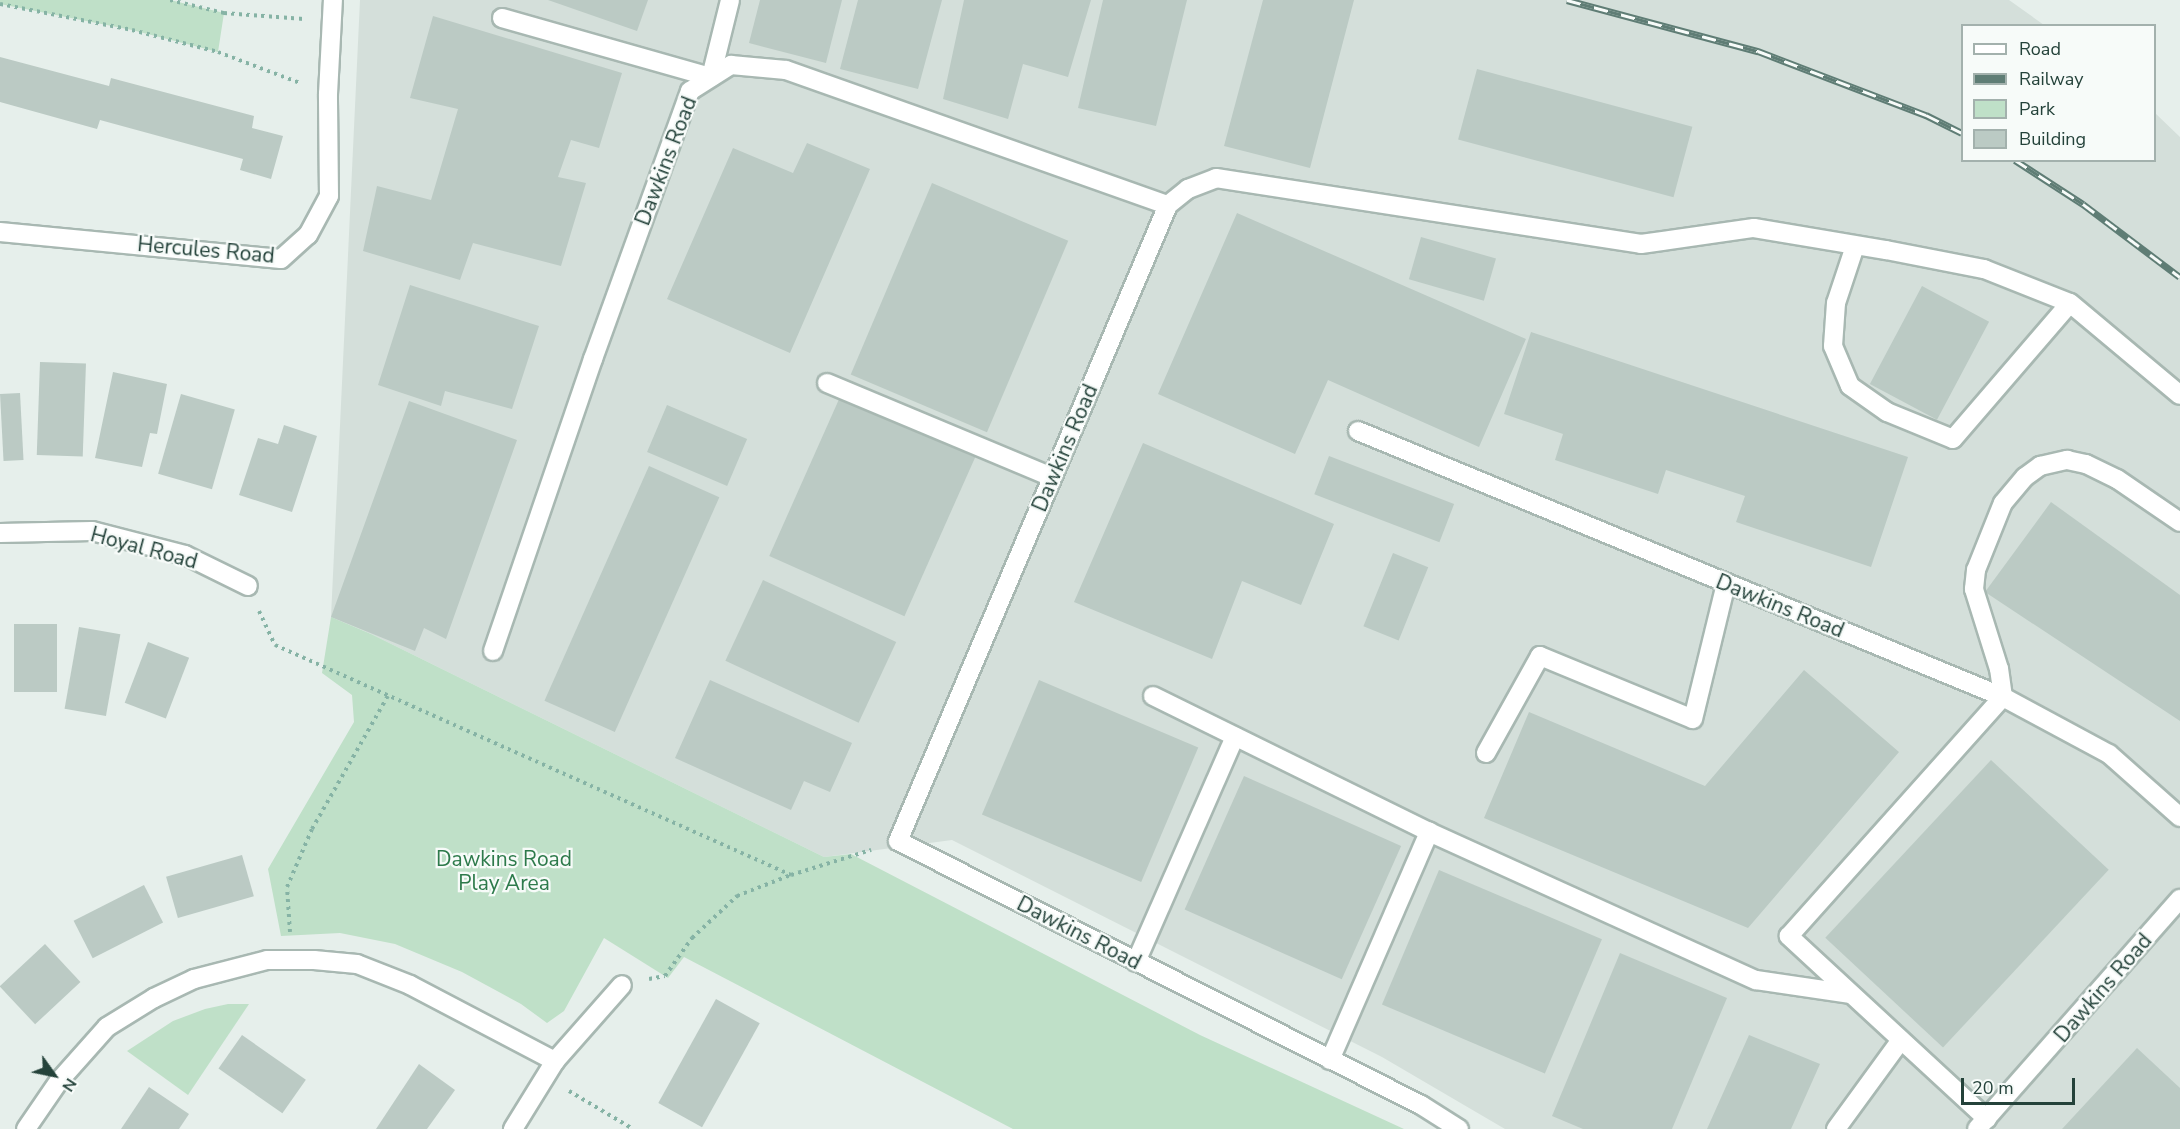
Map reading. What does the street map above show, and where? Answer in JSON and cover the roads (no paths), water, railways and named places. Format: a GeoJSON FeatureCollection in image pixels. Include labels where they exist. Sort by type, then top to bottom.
{"type":"FeatureCollection","features":[{"type":"Feature","properties":{"kind":"street","name":"Hercules Road"},"geometry":{"type":"LineString","coordinates":[[0,232],[281,259],[308,235],[329,196],[328,94],[333,0]]}},
{"type":"Feature","properties":{"kind":"street"},"geometry":{"type":"LineString","coordinates":[[502,18],[711,77],[730,0]]}},
{"type":"Feature","properties":{"kind":"street","name":"Dawkins Road"},"geometry":{"type":"LineString","coordinates":[[493,651],[593,359],[690,91],[711,77],[731,65],[786,70],[1168,205],[898,841],[1421,1105],[1459,1129]]}},
{"type":"Feature","properties":{"kind":"street"},"geometry":{"type":"LineString","coordinates":[[1168,205],[1188,189],[1216,178],[1641,244],[1754,228],[1984,269],[2070,303],[2180,395]]}},
{"type":"Feature","properties":{"kind":"street"},"geometry":{"type":"LineString","coordinates":[[1855,246],[1836,303],[1833,346],[1850,386],[1887,412],[1953,439],[2070,303]]}},
{"type":"Feature","properties":{"kind":"street"},"geometry":{"type":"LineString","coordinates":[[827,382],[1052,477]]}},
{"type":"Feature","properties":{"kind":"street","name":"Dawkins Road"},"geometry":{"type":"LineString","coordinates":[[1358,431],[2003,697],[2109,754],[2180,817]]}},
{"type":"Feature","properties":{"kind":"street"},"geometry":{"type":"LineString","coordinates":[[1982,1124],[1901,1040],[1789,936],[2003,697],[1999,669],[1974,589],[1976,570],[2003,502],[2025,477],[2040,466],[2067,460],[2086,464],[2117,479],[2180,522]]}},
{"type":"Feature","properties":{"kind":"street","name":"Hoyal Road"},"geometry":{"type":"LineString","coordinates":[[0,532],[92,531],[185,555],[248,586]]}},
{"type":"Feature","properties":{"kind":"street"},"geometry":{"type":"LineString","coordinates":[[1486,753],[1540,656],[1694,719],[1726,584]]}},
{"type":"Feature","properties":{"kind":"street"},"geometry":{"type":"LineString","coordinates":[[1153,696],[1429,832],[1755,980],[1851,994]]}},
{"type":"Feature","properties":{"kind":"street"},"geometry":{"type":"LineString","coordinates":[[1136,962],[1235,737]]}},
{"type":"Feature","properties":{"kind":"street"},"geometry":{"type":"LineString","coordinates":[[1330,1060],[1429,832]]}},
{"type":"Feature","properties":{"kind":"street","name":"Dawkins Road"},"geometry":{"type":"LineString","coordinates":[[1982,1124],[2180,899]]}},
{"type":"Feature","properties":{"kind":"street"},"geometry":{"type":"LineString","coordinates":[[26,1129],[59,1081],[107,1027],[154,998],[194,979],[267,960],[357,964],[410,985],[550,1069]]}},
{"type":"Feature","properties":{"kind":"street"},"geometry":{"type":"LineString","coordinates":[[513,1129],[550,1069],[622,985]]}},
{"type":"Feature","properties":{"kind":"street"},"geometry":{"type":"LineString","coordinates":[[1836,1129],[1901,1040]]}},
{"type":"Feature","properties":{"kind":"railway"},"geometry":{"type":"LineString","coordinates":[[1567,0],[1758,51],[1926,115],[1961,132]]}},
{"type":"Feature","properties":{"kind":"railway"},"geometry":{"type":"LineString","coordinates":[[2018,162],[2083,204],[2180,277]]}},
{"type":"Feature","properties":{"kind":"park label","name":"Dawkins Road Play Area"},"geometry":{"type":"Point","coordinates":[504,871]}}]}
